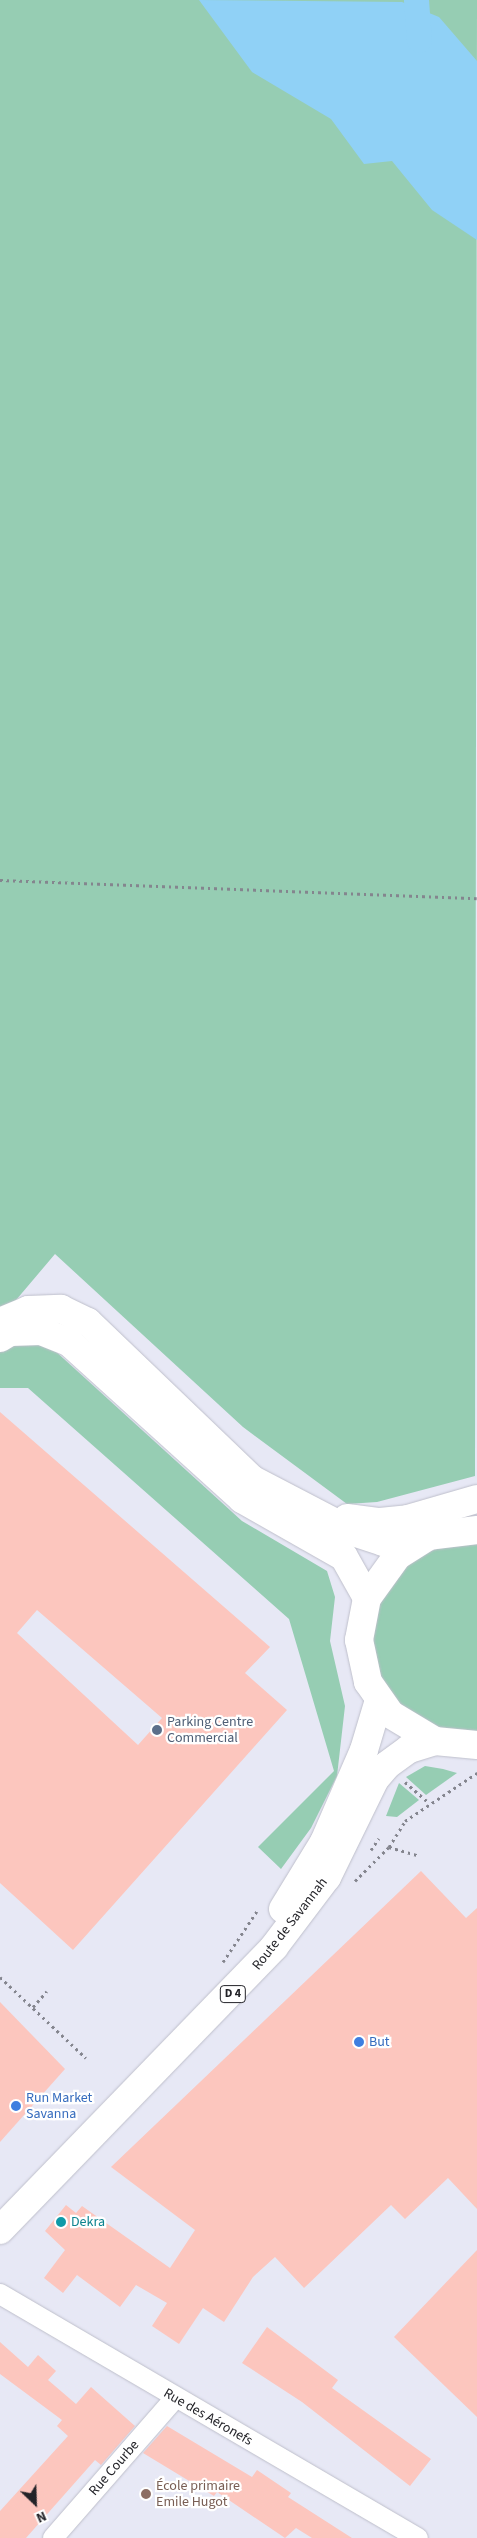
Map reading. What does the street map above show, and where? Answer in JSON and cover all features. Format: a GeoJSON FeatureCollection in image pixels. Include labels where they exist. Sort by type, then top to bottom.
{"type":"FeatureCollection","features":[{"type":"Feature","properties":{"kind":"main road"},"geometry":{"type":"LineString","coordinates":[[0,1322],[28,1310],[61,1310],[88,1322],[253,1480],[312,1512],[376,1540],[412,1545]]}},
{"type":"Feature","properties":{"kind":"main road"},"geometry":{"type":"LineString","coordinates":[[0,1338],[10,1332],[41,1331],[70,1343],[242,1499],[344,1557],[367,1598]]}},
{"type":"Feature","properties":{"kind":"main road"},"geometry":{"type":"LineString","coordinates":[[312,1512],[380,1522],[477,1499]]}},
{"type":"Feature","properties":{"kind":"main road"},"geometry":{"type":"LineString","coordinates":[[477,1530],[447,1532],[412,1545],[385,1568],[367,1598],[359,1640],[366,1675],[379,1700],[404,1725],[435,1741],[477,1745]]}},
{"type":"Feature","properties":{"kind":"main road","name":"Route de Savannah"},"geometry":{"type":"LineString","coordinates":[[0,2206],[258,1942],[324,1842],[364,1750],[379,1700]]}},
{"type":"Feature","properties":{"kind":"main road","name":"Route de Savannah"},"geometry":{"type":"LineString","coordinates":[[0,2230],[274,1947],[327,1878],[376,1779],[387,1766],[409,1749],[435,1741]]}},
{"type":"Feature","properties":{"kind":"street","name":"Rue des Aéronefs"},"geometry":{"type":"LineString","coordinates":[[0,2294],[416,2538]]}},
{"type":"Feature","properties":{"kind":"street","name":"Rue Courbe"},"geometry":{"type":"LineString","coordinates":[[53,2538],[175,2398]]}},
{"type":"Feature","properties":{"kind":"path"},"geometry":{"type":"LineString","coordinates":[[0,880],[477,898]]}},
{"type":"Feature","properties":{"kind":"path"},"geometry":{"type":"LineString","coordinates":[[420,1856],[389,1847],[405,1821],[429,1803],[477,1773]]}},
{"type":"Feature","properties":{"kind":"path"},"geometry":{"type":"LineString","coordinates":[[400,1777],[429,1803]]}},
{"type":"Feature","properties":{"kind":"path"},"geometry":{"type":"LineString","coordinates":[[219,1969],[233,1941],[261,1907]]}},
{"type":"Feature","properties":{"kind":"path"},"geometry":{"type":"LineString","coordinates":[[0,1977],[86,2058]]}},
{"type":"Feature","properties":{"kind":"path"},"geometry":{"type":"LineString","coordinates":[[33,2008],[47,1991]]}},
{"type":"Feature","properties":{"kind":"green space"},"geometry":{"type":"Polygon","coordinates":[[[0,0],[477,0],[475,1476],[377,1502],[347,1504],[243,1427],[55,1254],[0,1319],[0,0]]]}},
{"type":"Feature","properties":{"kind":"green space"},"geometry":{"type":"Polygon","coordinates":[[[41,1338],[242,1521],[327,1571],[335,1597],[330,1641],[345,1706],[337,1776],[311,1828],[281,1869],[258,1847],[334,1771],[289,1619],[28,1388],[0,1388],[0,1348],[41,1338]]]}},
{"type":"Feature","properties":{"kind":"green space"},"geometry":{"type":"Polygon","coordinates":[[[477,1543],[477,1735],[441,1732],[411,1718],[389,1695],[375,1666],[371,1634],[378,1603],[395,1576],[420,1555],[451,1544],[477,1543]]]}},
{"type":"Feature","properties":{"kind":"green space"},"geometry":{"type":"Polygon","coordinates":[[[425,1766],[457,1773],[426,1795],[406,1777],[425,1766]]]}},
{"type":"Feature","properties":{"kind":"green space"},"geometry":{"type":"Polygon","coordinates":[[[399,1783],[419,1800],[397,1817],[386,1816],[399,1783]]]}},
{"type":"Feature","properties":{"kind":"water"},"geometry":{"type":"Polygon","coordinates":[[[199,0],[402,2],[439,17],[477,61],[477,240],[432,210],[392,161],[364,164],[331,119],[252,72],[199,0]]]}},
{"type":"Feature","properties":{"kind":"building","name":"Parking Centre Commercial"},"geometry":{"type":"Polygon","coordinates":[[[0,1412],[270,1647],[245,1673],[287,1710],[73,1950],[0,1883],[0,1412]],[[37,1610],[17,1633],[138,1745],[162,1718],[37,1610]]]}},
{"type":"Feature","properties":{"kind":"building","name":"But"},"geometry":{"type":"Polygon","coordinates":[[[421,1871],[466,1918],[477,1908],[477,2209],[448,2178],[405,2219],[391,2205],[304,2288],[275,2257],[253,2277],[224,2322],[203,2308],[179,2344],[152,2326],[167,2303],[136,2285],[120,2307],[77,2275],[63,2293],[44,2278],[65,2250],[45,2231],[66,2205],[76,2213],[82,2206],[170,2268],[195,2230],[111,2167],[421,1871]]]}},
{"type":"Feature","properties":{"kind":"building","name":"Run Market Savanna"},"geometry":{"type":"Polygon","coordinates":[[[0,2002],[65,2069],[0,2142],[0,2002]]]}},
{"type":"Feature","properties":{"kind":"building"},"geometry":{"type":"Polygon","coordinates":[[[477,2250],[477,2417],[394,2337],[477,2250]]]}},
{"type":"Feature","properties":{"kind":"building"},"geometry":{"type":"Polygon","coordinates":[[[267,2327],[338,2380],[332,2388],[431,2459],[410,2486],[302,2402],[242,2363],[267,2327]]]}},
{"type":"Feature","properties":{"kind":"building"},"geometry":{"type":"Polygon","coordinates":[[[0,2342],[28,2367],[38,2355],[56,2371],[48,2380],[76,2404],[91,2387],[135,2426],[101,2465],[95,2460],[26,2538],[0,2538],[0,2511],[68,2436],[57,2426],[62,2420],[0,2374],[0,2342]]]}},
{"type":"Feature","properties":{"kind":"building"},"geometry":{"type":"Polygon","coordinates":[[[167,2426],[252,2477],[257,2470],[291,2493],[288,2497],[352,2538],[312,2538],[296,2528],[285,2538],[217,2492],[214,2496],[143,2453],[167,2426]]]}},
{"type":"Feature","properties":{"kind":"waterway"},"geometry":{"type":"LineString","coordinates":[[416,0],[419,40]]}},
{"type":"Feature","properties":{"kind":"place","name":"Parking Centre Commercial"},"geometry":{"type":"Point","coordinates":[157,1730]}},
{"type":"Feature","properties":{"kind":"place","name":"But"},"geometry":{"type":"Point","coordinates":[359,2042]}},
{"type":"Feature","properties":{"kind":"place","name":"Run Market Savanna"},"geometry":{"type":"Point","coordinates":[16,2106]}},
{"type":"Feature","properties":{"kind":"place","name":"Dekra"},"geometry":{"type":"Point","coordinates":[61,2222]}},
{"type":"Feature","properties":{"kind":"place","name":"École primaire Emile Hugot"},"geometry":{"type":"Point","coordinates":[146,2494]}}]}
